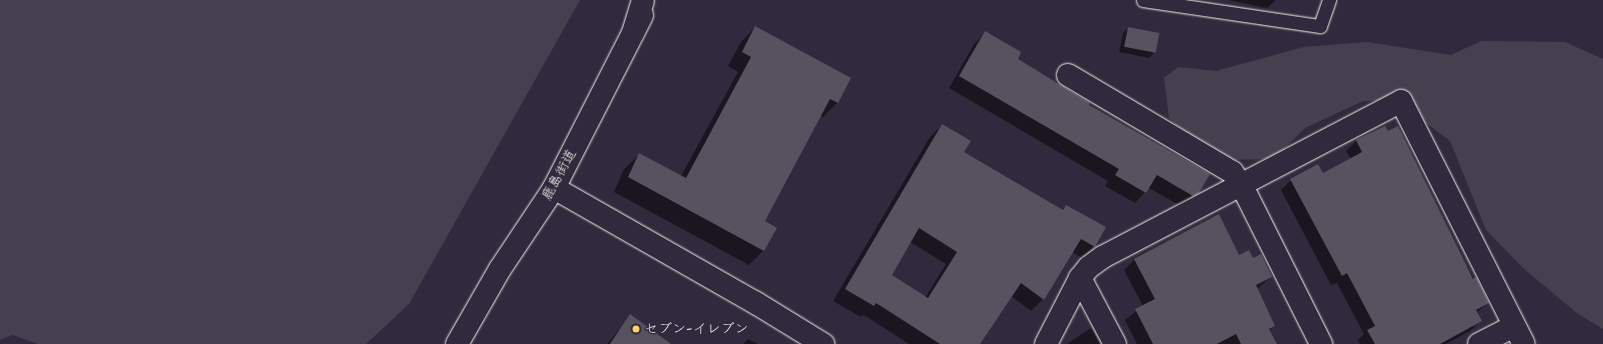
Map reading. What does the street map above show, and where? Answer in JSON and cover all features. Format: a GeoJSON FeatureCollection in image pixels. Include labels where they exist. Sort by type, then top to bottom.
{"type":"FeatureCollection","features":[{"type":"Feature","properties":{"kind":"main road"},"geometry":{"type":"LineString","coordinates":[[633,33],[643,0]]}},
{"type":"Feature","properties":{"kind":"main road","name":"鹿島街道"},"geometry":{"type":"LineString","coordinates":[[457,344],[500,269],[554,188],[650,0]]}},
{"type":"Feature","properties":{"kind":"main road"},"geometry":{"type":"LineString","coordinates":[[1068,75],[1232,172],[1241,184],[1321,344]]}},
{"type":"Feature","properties":{"kind":"main road"},"geometry":{"type":"LineString","coordinates":[[1046,344],[1080,278],[1089,267],[1103,257],[1401,101],[1519,335],[1479,344]]}},
{"type":"Feature","properties":{"kind":"main road"},"geometry":{"type":"LineString","coordinates":[[554,188],[756,302],[823,344]]}},
{"type":"Feature","properties":{"kind":"main road"},"geometry":{"type":"LineString","coordinates":[[1080,278],[1115,344]]}},
{"type":"Feature","properties":{"kind":"lane"},"geometry":{"type":"LineString","coordinates":[[1143,0],[1320,26],[1329,0]]}},
{"type":"Feature","properties":{"kind":"shaded area"},"geometry":{"type":"Polygon","coordinates":[[[0,0],[580,0],[409,304],[366,344],[38,344],[13,335],[0,340],[0,0]]]}},
{"type":"Feature","properties":{"kind":"shaded area"},"geometry":{"type":"Polygon","coordinates":[[[1481,41],[1565,42],[1603,59],[1603,329],[1578,314],[1523,268],[1486,230],[1450,141],[1396,100],[1363,101],[1305,128],[1274,159],[1228,160],[1189,136],[1169,118],[1164,78],[1178,67],[1216,71],[1304,47],[1367,42],[1451,55],[1481,41]]]}},
{"type":"Feature","properties":{"kind":"building"},"geometry":{"type":"Polygon","coordinates":[[[755,26],[851,78],[838,103],[830,99],[765,221],[777,228],[764,251],[628,177],[639,153],[686,178],[751,57],[742,52],[755,26]]]}},
{"type":"Feature","properties":{"kind":"building"},"geometry":{"type":"Polygon","coordinates":[[[1128,27],[1159,33],[1156,53],[1124,47],[1128,27]]]}},
{"type":"Feature","properties":{"kind":"building"},"geometry":{"type":"Polygon","coordinates":[[[985,31],[1021,52],[1018,59],[1090,103],[1089,105],[1210,174],[1199,193],[1193,196],[1157,175],[1146,193],[1115,175],[1119,169],[959,76],[985,31]]]}},
{"type":"Feature","properties":{"kind":"building"},"geometry":{"type":"Polygon","coordinates":[[[942,124],[971,141],[964,152],[1063,210],[1066,205],[1106,227],[1095,247],[1081,239],[1044,300],[1021,283],[980,344],[940,344],[876,303],[874,306],[845,289],[942,124]],[[919,228],[892,275],[928,298],[957,252],[919,228]]]}},
{"type":"Feature","properties":{"kind":"building"},"geometry":{"type":"Polygon","coordinates":[[[1385,126],[1388,131],[1398,126],[1473,279],[1476,277],[1489,303],[1476,310],[1482,321],[1440,344],[1375,344],[1367,330],[1375,326],[1347,273],[1342,276],[1290,179],[1318,164],[1323,173],[1362,152],[1356,140],[1385,126]]]}},
{"type":"Feature","properties":{"kind":"building"},"geometry":{"type":"Polygon","coordinates":[[[1219,214],[1239,255],[1249,250],[1253,258],[1261,254],[1272,277],[1256,285],[1275,326],[1269,329],[1277,344],[1241,344],[1236,334],[1217,344],[1153,344],[1135,309],[1155,299],[1134,259],[1219,214]]]}},
{"type":"Feature","properties":{"kind":"building","name":"セブン-イレブン"},"geometry":{"type":"Polygon","coordinates":[[[630,314],[671,344],[610,344],[630,314]]]}},
{"type":"Feature","properties":{"kind":"place","name":"セブン-イレブン"},"geometry":{"type":"Point","coordinates":[636,329]}}]}
